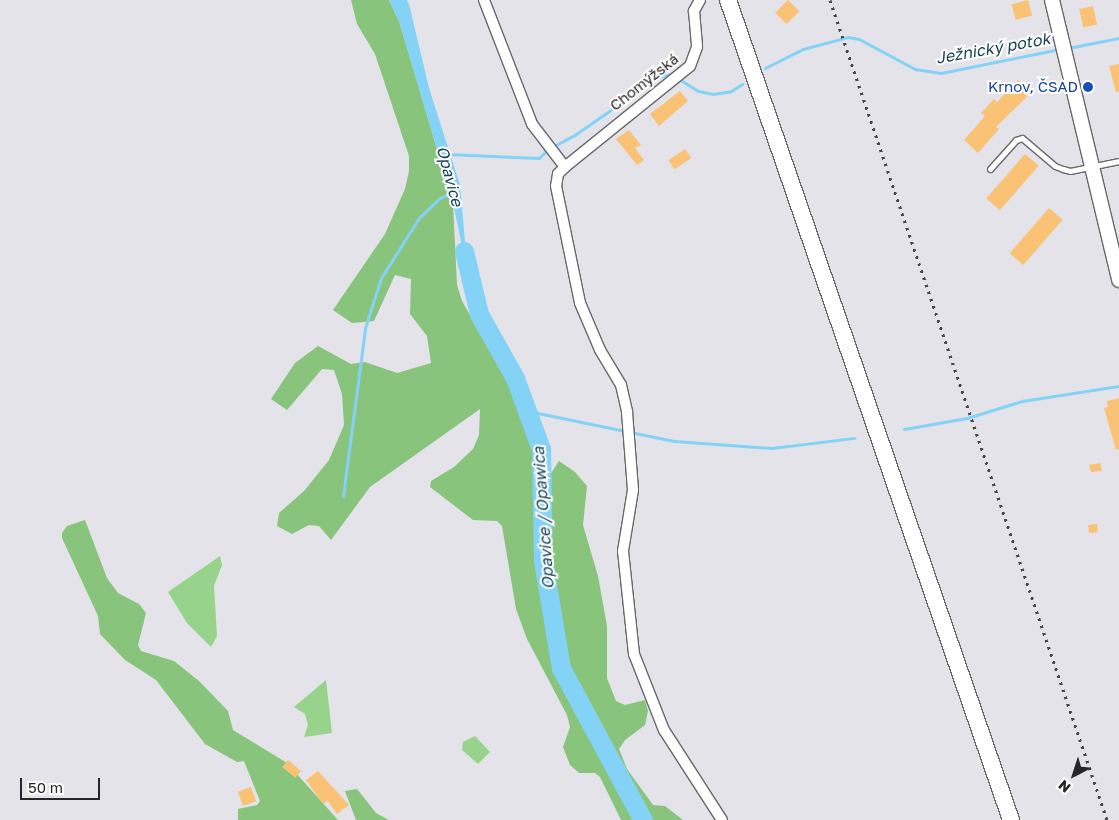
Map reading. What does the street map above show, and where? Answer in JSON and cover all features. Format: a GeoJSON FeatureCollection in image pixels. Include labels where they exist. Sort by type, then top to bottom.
{"type":"FeatureCollection","features":[{"type":"Feature","properties":{"kind":"main road"},"geometry":{"type":"LineString","coordinates":[[728,0],[1011,820]]}},
{"type":"Feature","properties":{"kind":"main road"},"geometry":{"type":"LineString","coordinates":[[1052,0],[1119,280]]}},
{"type":"Feature","properties":{"kind":"street"},"geometry":{"type":"LineString","coordinates":[[484,0],[529,117],[565,166],[558,174],[556,186],[564,240],[589,326],[621,385],[628,426],[633,490],[623,551],[627,616],[634,654],[664,730],[722,820]]}},
{"type":"Feature","properties":{"kind":"street","name":"Chomýžská"},"geometry":{"type":"LineString","coordinates":[[565,166],[690,66],[697,48],[694,11],[700,0]]}},
{"type":"Feature","properties":{"kind":"lane"},"geometry":{"type":"LineString","coordinates":[[990,169],[1016,140],[1022,138],[1055,166],[1070,171],[1119,161]]}},
{"type":"Feature","properties":{"kind":"green space"},"geometry":{"type":"Polygon","coordinates":[[[351,0],[389,0],[399,21],[453,203],[457,285],[462,301],[503,372],[521,382],[541,429],[550,475],[559,461],[575,472],[587,486],[583,525],[598,576],[607,626],[607,678],[616,701],[625,705],[645,700],[648,711],[645,725],[625,740],[619,749],[627,769],[653,805],[665,806],[683,820],[621,820],[600,777],[595,773],[579,773],[570,765],[563,747],[570,727],[567,715],[527,639],[516,609],[502,526],[497,521],[473,520],[430,487],[431,481],[454,467],[473,449],[479,435],[480,409],[370,487],[331,540],[319,526],[309,525],[292,534],[277,526],[279,513],[304,491],[329,460],[344,425],[342,394],[334,370],[322,369],[287,410],[271,399],[295,363],[318,346],[351,364],[365,362],[397,373],[431,363],[427,336],[410,314],[411,279],[395,275],[374,321],[352,323],[333,310],[385,234],[405,189],[409,171],[409,156],[375,54],[357,24],[351,0]]]}},
{"type":"Feature","properties":{"kind":"green space"},"geometry":{"type":"Polygon","coordinates":[[[85,520],[107,578],[118,593],[139,604],[146,613],[138,645],[141,651],[174,661],[199,681],[228,711],[233,730],[287,763],[338,820],[238,820],[238,809],[257,805],[260,801],[244,761],[237,762],[205,744],[156,680],[125,660],[100,634],[98,616],[62,538],[62,533],[67,526],[85,520]]]}},
{"type":"Feature","properties":{"kind":"green space"},"geometry":{"type":"Polygon","coordinates":[[[220,556],[222,565],[214,586],[217,636],[211,647],[187,623],[168,592],[220,556]]]}},
{"type":"Feature","properties":{"kind":"green space"},"geometry":{"type":"Polygon","coordinates":[[[326,680],[332,733],[304,737],[308,725],[305,714],[294,707],[326,680]]]}},
{"type":"Feature","properties":{"kind":"green space"},"geometry":{"type":"Polygon","coordinates":[[[475,736],[490,752],[478,764],[462,750],[463,742],[475,736]]]}},
{"type":"Feature","properties":{"kind":"green space"},"geometry":{"type":"Polygon","coordinates":[[[357,789],[376,813],[389,820],[356,820],[345,791],[357,789]]]}},
{"type":"Feature","properties":{"kind":"water","name":"Opavice"},"geometry":{"type":"Polygon","coordinates":[[[389,0],[407,0],[409,4],[429,88],[460,185],[468,275],[453,203],[399,21],[389,0]]]}},
{"type":"Feature","properties":{"kind":"building"},"geometry":{"type":"Polygon","coordinates":[[[788,0],[799,11],[787,24],[775,13],[788,0]]]}},
{"type":"Feature","properties":{"kind":"building"},"geometry":{"type":"Polygon","coordinates":[[[1028,0],[1032,15],[1016,20],[1012,4],[1028,0]]]}},
{"type":"Feature","properties":{"kind":"building"},"geometry":{"type":"Polygon","coordinates":[[[1093,6],[1097,25],[1083,27],[1079,9],[1093,6]]]}},
{"type":"Feature","properties":{"kind":"building"},"geometry":{"type":"Polygon","coordinates":[[[1119,64],[1119,92],[1116,92],[1109,66],[1119,64]]]}},
{"type":"Feature","properties":{"kind":"building"},"geometry":{"type":"Polygon","coordinates":[[[1018,80],[1032,92],[996,127],[999,129],[978,153],[964,140],[985,116],[981,113],[994,99],[997,102],[1018,80]]]}},
{"type":"Feature","properties":{"kind":"building"},"geometry":{"type":"Polygon","coordinates":[[[680,91],[688,101],[659,126],[650,114],[680,91]]]}},
{"type":"Feature","properties":{"kind":"building"},"geometry":{"type":"Polygon","coordinates":[[[629,130],[641,145],[635,148],[644,160],[637,165],[616,139],[629,130]]]}},
{"type":"Feature","properties":{"kind":"building"},"geometry":{"type":"Polygon","coordinates":[[[685,149],[691,158],[675,169],[668,160],[685,149]]]}},
{"type":"Feature","properties":{"kind":"building"},"geometry":{"type":"Polygon","coordinates":[[[1025,154],[1039,166],[1000,210],[986,199],[1025,154]]]}},
{"type":"Feature","properties":{"kind":"building"},"geometry":{"type":"Polygon","coordinates":[[[1049,208],[1063,220],[1023,265],[1010,253],[1049,208]]]}},
{"type":"Feature","properties":{"kind":"building"},"geometry":{"type":"Polygon","coordinates":[[[1119,398],[1119,449],[1116,450],[1104,408],[1108,407],[1107,401],[1119,398]]]}},
{"type":"Feature","properties":{"kind":"building"},"geometry":{"type":"Polygon","coordinates":[[[1100,463],[1102,471],[1091,472],[1089,465],[1100,463]]]}},
{"type":"Feature","properties":{"kind":"building"},"geometry":{"type":"Polygon","coordinates":[[[1097,524],[1098,532],[1089,533],[1088,525],[1097,524]]]}},
{"type":"Feature","properties":{"kind":"building"},"geometry":{"type":"Polygon","coordinates":[[[288,760],[301,771],[295,778],[282,767],[288,760]]]}},
{"type":"Feature","properties":{"kind":"building"},"geometry":{"type":"Polygon","coordinates":[[[318,771],[349,805],[337,814],[328,801],[323,804],[306,780],[318,771]]]}},
{"type":"Feature","properties":{"kind":"building"},"geometry":{"type":"Polygon","coordinates":[[[251,787],[256,801],[243,806],[238,792],[251,787]]]}},
{"type":"Feature","properties":{"kind":"waterway","name":"Ježnický potok"},"geometry":{"type":"LineString","coordinates":[[765,68],[803,49],[848,37],[859,39],[915,69],[941,73],[1060,49]]}},
{"type":"Feature","properties":{"kind":"waterway","name":"Ježnický potok"},"geometry":{"type":"LineString","coordinates":[[1068,48],[1119,38]]}},
{"type":"Feature","properties":{"kind":"waterway","name":"Ježnický potok"},"geometry":{"type":"LineString","coordinates":[[552,147],[576,134],[658,77],[672,74]]}},
{"type":"Feature","properties":{"kind":"waterway","name":"Ježnický potok"},"geometry":{"type":"LineString","coordinates":[[682,81],[698,91],[713,94],[731,91],[742,84]]}},
{"type":"Feature","properties":{"kind":"waterway","name":"Ježnický potok"},"geometry":{"type":"LineString","coordinates":[[447,154],[539,158],[546,151]]}},
{"type":"Feature","properties":{"kind":"waterway","name":"Opavice"},"geometry":{"type":"LineString","coordinates":[[343,496],[365,328],[381,278],[419,218],[440,198],[453,191]]}},
{"type":"Feature","properties":{"kind":"waterway","name":"Opavice / Opawica"},"geometry":{"type":"LineString","coordinates":[[464,251],[479,314],[515,378],[541,449],[543,561],[561,668],[643,820]]}},
{"type":"Feature","properties":{"kind":"waterway"},"geometry":{"type":"LineString","coordinates":[[904,429],[967,418],[1022,401],[1119,386]]}},
{"type":"Feature","properties":{"kind":"waterway"},"geometry":{"type":"LineString","coordinates":[[528,411],[674,441],[772,448],[854,438]]}},
{"type":"Feature","properties":{"kind":"railway"},"geometry":{"type":"LineString","coordinates":[[830,0],[1107,820]]}},
{"type":"Feature","properties":{"kind":"place","name":"Krnov, ČSAD"},"geometry":{"type":"Point","coordinates":[1088,87]}}]}
